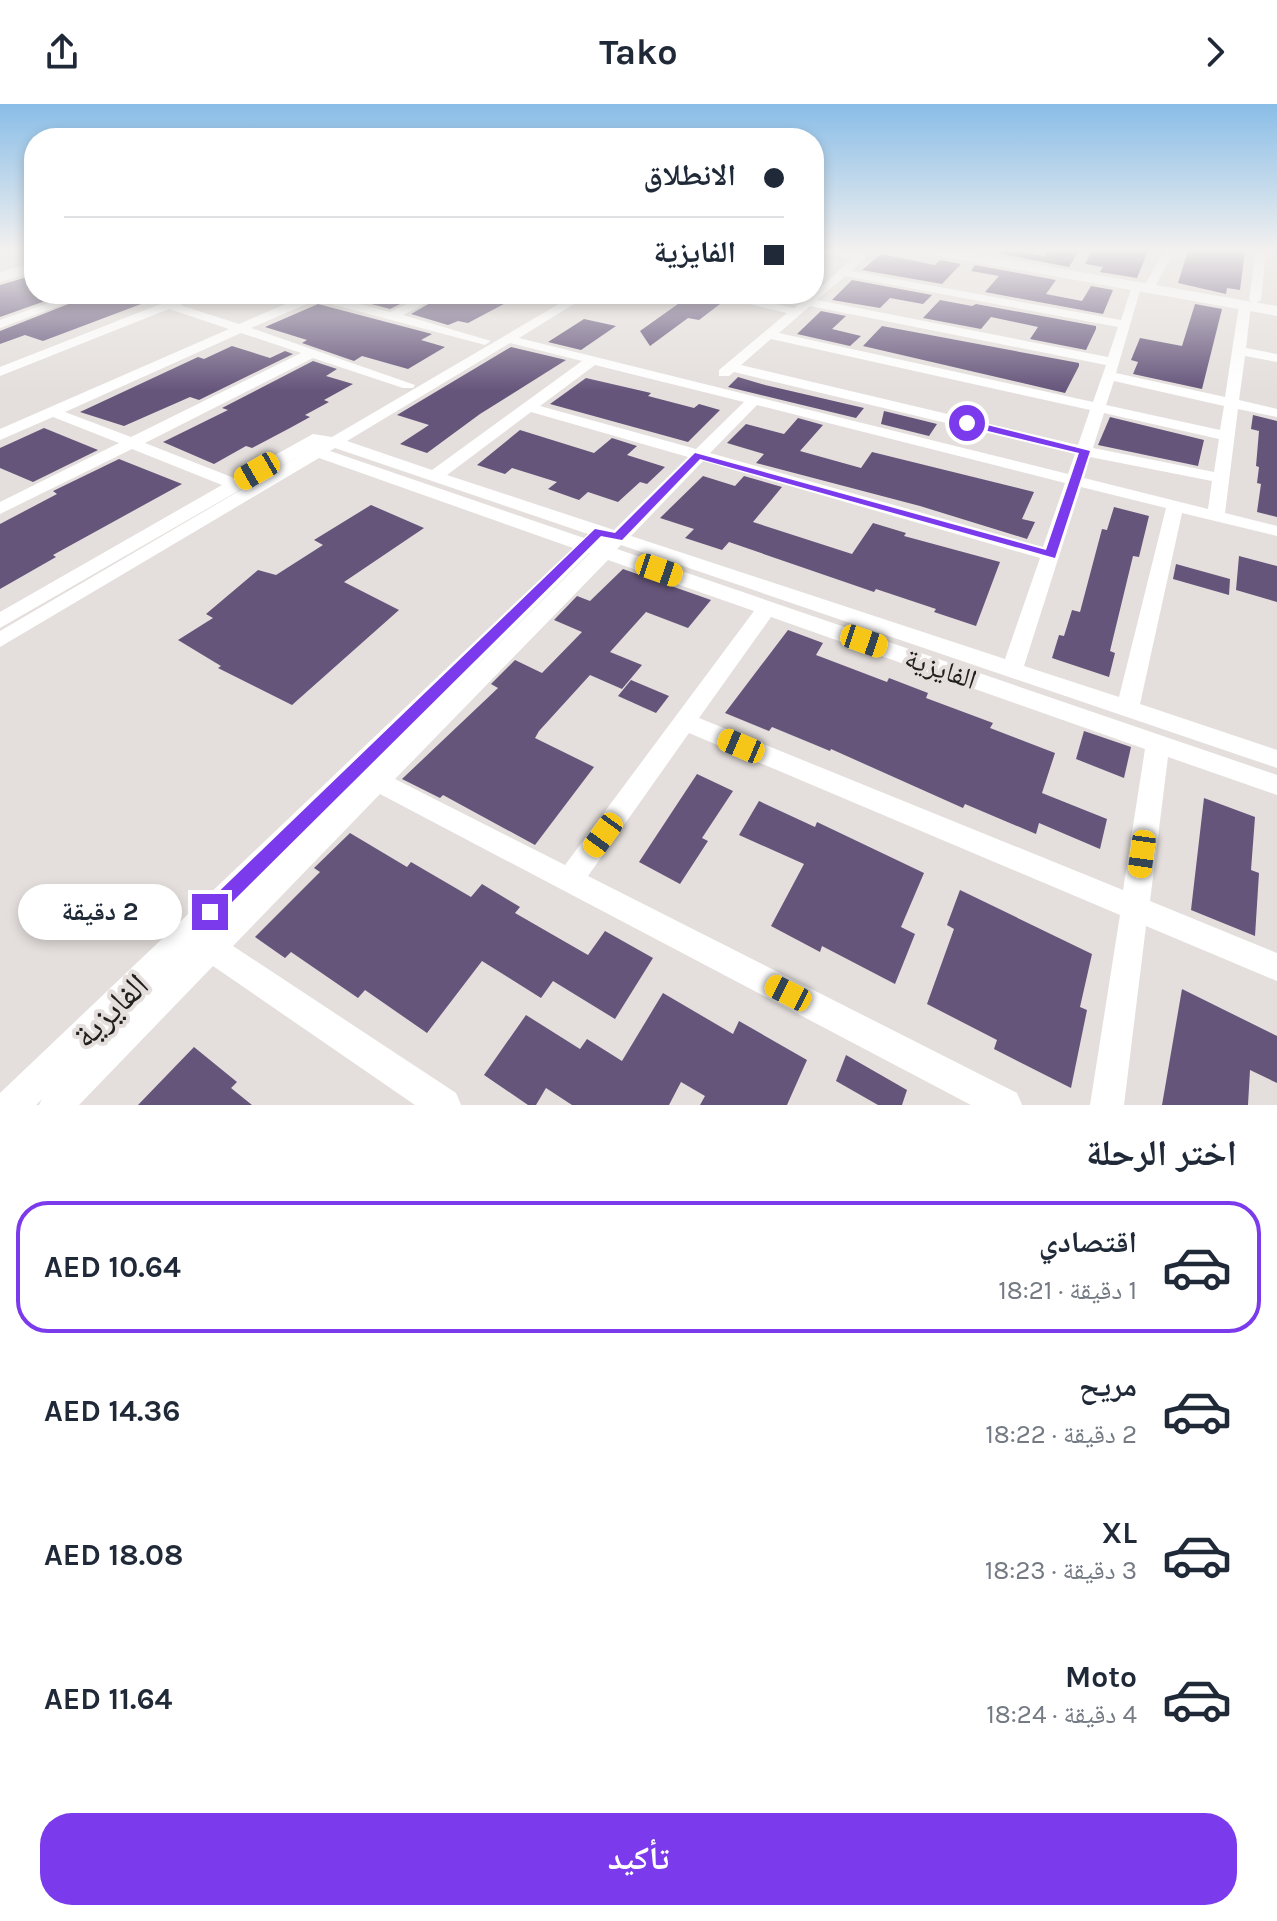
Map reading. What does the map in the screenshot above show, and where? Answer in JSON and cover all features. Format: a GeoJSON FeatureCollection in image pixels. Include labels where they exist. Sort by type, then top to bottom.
{"type":"FeatureCollection","features":[{"type":"Feature","properties":{"kind":"main road"},"geometry":{"type":"LineString","coordinates":[[1221,298],[1277,311]]}},
{"type":"Feature","properties":{"kind":"main road"},"geometry":{"type":"LineString","coordinates":[[1250,303],[1277,304]]}},
{"type":"Feature","properties":{"kind":"street"},"geometry":{"type":"LineString","coordinates":[[978,298],[1126,325]]}},
{"type":"Feature","properties":{"kind":"street"},"geometry":{"type":"LineString","coordinates":[[1012,671],[1111,369],[1139,298]]}},
{"type":"Feature","properties":{"kind":"street"},"geometry":{"type":"LineString","coordinates":[[1216,516],[1239,351],[1252,298]]}},
{"type":"Feature","properties":{"kind":"street"},"geometry":{"type":"LineString","coordinates":[[0,324],[57,304]]}},
{"type":"Feature","properties":{"kind":"street"},"geometry":{"type":"LineString","coordinates":[[0,435],[296,304]]}},
{"type":"Feature","properties":{"kind":"street"},"geometry":{"type":"LineString","coordinates":[[349,304],[485,341]]}},
{"type":"Feature","properties":{"kind":"street"},"geometry":{"type":"LineString","coordinates":[[392,316],[417,304]]}},
{"type":"Feature","properties":{"kind":"street"},"geometry":{"type":"LineString","coordinates":[[0,640],[408,385],[550,304]]}},
{"type":"Feature","properties":{"kind":"street"},"geometry":{"type":"LineString","coordinates":[[0,621],[235,484],[318,444],[567,304]]}},
{"type":"Feature","properties":{"kind":"street"},"geometry":{"type":"LineString","coordinates":[[760,304],[797,312]]}},
{"type":"Feature","properties":{"kind":"street"},"geometry":{"type":"LineString","coordinates":[[706,388],[806,304]]}},
{"type":"Feature","properties":{"kind":"street"},"geometry":{"type":"LineString","coordinates":[[817,304],[1111,369],[1277,413]]}},
{"type":"Feature","properties":{"kind":"street"},"geometry":{"type":"LineString","coordinates":[[0,372],[169,305],[408,385]]}},
{"type":"Feature","properties":{"kind":"street"},"geometry":{"type":"LineString","coordinates":[[769,335],[1227,436]]}},
{"type":"Feature","properties":{"kind":"street"},"geometry":{"type":"LineString","coordinates":[[509,339],[1277,531]]}},
{"type":"Feature","properties":{"kind":"street"},"geometry":{"type":"LineString","coordinates":[[1239,351],[1277,358]]}},
{"type":"Feature","properties":{"kind":"street"},"geometry":{"type":"LineString","coordinates":[[0,509],[312,353]]}},
{"type":"Feature","properties":{"kind":"street"},"geometry":{"type":"LineString","coordinates":[[434,476],[593,360]]}},
{"type":"Feature","properties":{"kind":"street"},"geometry":{"type":"LineString","coordinates":[[731,367],[1084,451],[1221,478]]}},
{"type":"Feature","properties":{"kind":"street"},"geometry":{"type":"LineString","coordinates":[[602,542],[754,400]]}},
{"type":"Feature","properties":{"kind":"street"},"geometry":{"type":"LineString","coordinates":[[529,407],[1050,555]]}},
{"type":"Feature","properties":{"kind":"street"},"geometry":{"type":"LineString","coordinates":[[53,412],[235,484]]}},
{"type":"Feature","properties":{"kind":"street","name":"الفايزية"},"geometry":{"type":"LineString","coordinates":[[318,444],[434,476],[767,608],[1277,785]]}},
{"type":"Feature","properties":{"kind":"street","name":"الفايزية"},"geometry":{"type":"LineString","coordinates":[[318,444],[602,542],[1012,671],[1277,759]]}},
{"type":"Feature","properties":{"kind":"street"},"geometry":{"type":"LineString","coordinates":[[1128,709],[1175,506]]}},
{"type":"Feature","properties":{"kind":"street","name":"الفايزية"},"geometry":{"type":"LineString","coordinates":[[56,1105],[377,781],[602,542]]}},
{"type":"Feature","properties":{"kind":"street","name":"الفايزية"},"geometry":{"type":"LineString","coordinates":[[12,1105],[602,542]]}},
{"type":"Feature","properties":{"kind":"street"},"geometry":{"type":"LineString","coordinates":[[570,880],[767,608]]}},
{"type":"Feature","properties":{"kind":"street"},"geometry":{"type":"LineString","coordinates":[[685,722],[1277,967]]}},
{"type":"Feature","properties":{"kind":"street"},"geometry":{"type":"LineString","coordinates":[[1107,1105],[1158,743]]}},
{"type":"Feature","properties":{"kind":"street"},"geometry":{"type":"LineString","coordinates":[[377,781],[1005,1105]]}},
{"type":"Feature","properties":{"kind":"street"},"geometry":{"type":"LineString","coordinates":[[211,948],[423,1099]]}},
{"type":"Feature","properties":{"kind":"building"},"geometry":{"type":"Polygon","coordinates":[[[0,298],[24,298],[24,304],[37,304],[0,317],[0,298]]]}},
{"type":"Feature","properties":{"kind":"building"},"geometry":{"type":"Polygon","coordinates":[[[834,298],[929,298],[923,304],[890,298],[880,308],[832,300],[834,298]]]}},
{"type":"Feature","properties":{"kind":"building"},"geometry":{"type":"Polygon","coordinates":[[[1016,298],[1065,298],[1082,301],[1084,298],[1110,298],[1103,314],[1016,298]]]}},
{"type":"Feature","properties":{"kind":"building"},"geometry":{"type":"Polygon","coordinates":[[[940,300],[1096,326],[1096,329],[1086,350],[1030,339],[1038,327],[991,317],[981,329],[923,318],[940,300]]]}},
{"type":"Feature","properties":{"kind":"building"},"geometry":{"type":"Polygon","coordinates":[[[69,304],[141,304],[43,341],[25,335],[0,344],[0,331],[69,304]]]}},
{"type":"Feature","properties":{"kind":"building"},"geometry":{"type":"Polygon","coordinates":[[[318,304],[432,334],[421,340],[445,347],[408,369],[362,356],[354,361],[302,343],[307,340],[265,327],[318,304]]]}},
{"type":"Feature","properties":{"kind":"building"},"geometry":{"type":"Polygon","coordinates":[[[371,304],[400,304],[390,309],[371,304]]]}},
{"type":"Feature","properties":{"kind":"building"},"geometry":{"type":"Polygon","coordinates":[[[428,304],[504,304],[468,323],[458,321],[448,325],[411,314],[428,304]]]}},
{"type":"Feature","properties":{"kind":"building"},"geometry":{"type":"Polygon","coordinates":[[[678,304],[720,304],[699,320],[688,318],[650,346],[640,331],[678,304]]]}},
{"type":"Feature","properties":{"kind":"building"},"geometry":{"type":"Polygon","coordinates":[[[1195,304],[1222,309],[1202,389],[1133,374],[1138,362],[1131,360],[1140,338],[1182,346],[1195,304]]]}},
{"type":"Feature","properties":{"kind":"building"},"geometry":{"type":"Polygon","coordinates":[[[821,311],[846,316],[832,329],[861,336],[850,346],[797,334],[821,311]]]}},
{"type":"Feature","properties":{"kind":"building"},"geometry":{"type":"Polygon","coordinates":[[[584,319],[616,326],[581,350],[548,342],[584,319]]]}},
{"type":"Feature","properties":{"kind":"building"},"geometry":{"type":"Polygon","coordinates":[[[882,326],[1079,363],[1079,366],[1065,393],[863,346],[882,326]]]}},
{"type":"Feature","properties":{"kind":"building"},"geometry":{"type":"Polygon","coordinates":[[[232,346],[270,358],[285,351],[293,354],[199,400],[190,397],[124,426],[80,412],[198,357],[204,359],[232,346]]]}},
{"type":"Feature","properties":{"kind":"building"},"geometry":{"type":"Polygon","coordinates":[[[511,347],[566,360],[480,414],[427,453],[400,444],[429,425],[397,415],[511,347]]]}},
{"type":"Feature","properties":{"kind":"building"},"geometry":{"type":"Polygon","coordinates":[[[313,361],[337,369],[326,376],[353,384],[324,400],[329,402],[305,415],[310,417],[290,428],[252,448],[246,446],[214,464],[163,442],[228,410],[222,408],[313,361]]]}},
{"type":"Feature","properties":{"kind":"building"},"geometry":{"type":"Polygon","coordinates":[[[738,377],[864,408],[856,418],[728,387],[738,377]]]}},
{"type":"Feature","properties":{"kind":"building"},"geometry":{"type":"Polygon","coordinates":[[[586,378],[651,393],[648,396],[694,408],[699,404],[720,410],[688,442],[550,404],[586,378]]]}},
{"type":"Feature","properties":{"kind":"building"},"geometry":{"type":"Polygon","coordinates":[[[884,411],[937,424],[929,436],[881,424],[884,411]]]}},
{"type":"Feature","properties":{"kind":"building"},"geometry":{"type":"Polygon","coordinates":[[[1253,415],[1277,421],[1277,517],[1257,512],[1261,484],[1257,483],[1259,467],[1256,466],[1259,431],[1251,429],[1253,415]]]}},
{"type":"Feature","properties":{"kind":"building"},"geometry":{"type":"Polygon","coordinates":[[[1110,417],[1204,440],[1198,466],[1098,445],[1110,417]]]}},
{"type":"Feature","properties":{"kind":"building"},"geometry":{"type":"Polygon","coordinates":[[[798,418],[823,425],[800,451],[861,468],[872,452],[1034,492],[1022,519],[1035,522],[1027,539],[920,506],[756,463],[764,454],[727,443],[746,424],[784,434],[798,418]]]}},
{"type":"Feature","properties":{"kind":"building"},"geometry":{"type":"Polygon","coordinates":[[[44,428],[98,450],[33,482],[0,468],[0,448],[44,428]]]}},
{"type":"Feature","properties":{"kind":"building"},"geometry":{"type":"Polygon","coordinates":[[[520,430],[594,453],[612,438],[637,446],[627,455],[665,467],[647,484],[640,482],[618,502],[588,492],[579,500],[548,489],[557,482],[512,468],[505,474],[477,465],[520,430]]]}},
{"type":"Feature","properties":{"kind":"building"},"geometry":{"type":"Polygon","coordinates":[[[119,459],[182,484],[53,555],[56,557],[0,589],[0,524],[57,494],[53,491],[119,459]]]}},
{"type":"Feature","properties":{"kind":"building"},"geometry":{"type":"Polygon","coordinates":[[[703,476],[735,486],[744,476],[782,487],[753,522],[852,554],[873,523],[906,533],[904,536],[1000,562],[976,626],[934,612],[936,609],[876,589],[874,592],[729,542],[722,550],[685,538],[694,529],[660,518],[703,476]]]}},
{"type":"Feature","properties":{"kind":"building"},"geometry":{"type":"Polygon","coordinates":[[[371,505],[424,528],[344,582],[399,610],[292,705],[218,668],[221,666],[178,640],[213,618],[206,614],[258,570],[276,575],[323,545],[314,540],[371,505]]]}},
{"type":"Feature","properties":{"kind":"building"},"geometry":{"type":"Polygon","coordinates":[[[1114,507],[1149,516],[1139,557],[1133,556],[1110,651],[1115,653],[1109,677],[1052,658],[1059,635],[1064,636],[1072,610],[1080,612],[1102,529],[1107,530],[1114,507]]]}},
{"type":"Feature","properties":{"kind":"building"},"geometry":{"type":"Polygon","coordinates":[[[1239,556],[1277,566],[1277,602],[1236,590],[1239,556]]]}},
{"type":"Feature","properties":{"kind":"building"},"geometry":{"type":"Polygon","coordinates":[[[1176,564],[1230,579],[1229,595],[1173,579],[1176,564]]]}},
{"type":"Feature","properties":{"kind":"building"},"geometry":{"type":"Polygon","coordinates":[[[623,569],[711,600],[688,628],[646,612],[610,652],[642,665],[622,689],[590,675],[539,731],[535,738],[594,767],[535,845],[443,795],[440,798],[402,779],[498,688],[491,684],[515,660],[542,673],[582,632],[554,620],[577,596],[590,601],[623,569]]]}},
{"type":"Feature","properties":{"kind":"building"},"geometry":{"type":"Polygon","coordinates":[[[788,630],[823,643],[816,655],[887,682],[889,678],[928,693],[926,698],[993,723],[990,728],[1055,753],[1042,793],[1107,819],[1100,849],[1039,823],[1036,834],[965,804],[963,808],[831,749],[772,727],[769,731],[725,713],[788,630]]]}},
{"type":"Feature","properties":{"kind":"building"},"geometry":{"type":"Polygon","coordinates":[[[631,680],[669,696],[656,713],[618,696],[631,680]]]}},
{"type":"Feature","properties":{"kind":"building"},"geometry":{"type":"Polygon","coordinates":[[[1084,731],[1131,747],[1124,778],[1076,759],[1084,731]]]}},
{"type":"Feature","properties":{"kind":"building"},"geometry":{"type":"Polygon","coordinates":[[[697,774],[733,791],[702,838],[708,841],[680,884],[639,862],[697,774]]]}},
{"type":"Feature","properties":{"kind":"building"},"geometry":{"type":"Polygon","coordinates":[[[1204,798],[1255,817],[1251,870],[1259,873],[1255,936],[1191,910],[1204,798]]]}},
{"type":"Feature","properties":{"kind":"building"},"geometry":{"type":"Polygon","coordinates":[[[759,801],[815,827],[817,822],[924,873],[901,927],[915,934],[895,984],[822,946],[820,952],[771,926],[804,864],[739,835],[759,801]]]}},
{"type":"Feature","properties":{"kind":"building"},"geometry":{"type":"Polygon","coordinates":[[[350,833],[407,867],[411,862],[471,897],[482,884],[520,907],[515,913],[588,955],[605,931],[653,958],[615,1019],[553,981],[541,998],[482,961],[427,1033],[365,990],[358,998],[291,952],[285,958],[255,937],[320,872],[314,868],[350,833]]]}},
{"type":"Feature","properties":{"kind":"building"},"geometry":{"type":"Polygon","coordinates":[[[960,890],[1092,954],[1080,1007],[1087,1010],[1071,1088],[994,1049],[997,1040],[927,1004],[954,929],[947,925],[960,890]]]}},
{"type":"Feature","properties":{"kind":"building"},"geometry":{"type":"Polygon","coordinates":[[[1182,989],[1277,1036],[1277,1083],[1250,1070],[1248,1105],[1162,1105],[1182,989]]]}},
{"type":"Feature","properties":{"kind":"building"},"geometry":{"type":"Polygon","coordinates":[[[663,993],[733,1034],[739,1021],[807,1060],[787,1105],[700,1105],[705,1096],[681,1082],[669,1105],[572,1105],[546,1088],[536,1105],[528,1105],[484,1075],[526,1015],[580,1049],[587,1039],[622,1061],[663,993]]]}},
{"type":"Feature","properties":{"kind":"building"},"geometry":{"type":"Polygon","coordinates":[[[194,1047],[237,1082],[231,1088],[252,1105],[138,1105],[194,1047]]]}},
{"type":"Feature","properties":{"kind":"building"},"geometry":{"type":"Polygon","coordinates":[[[846,1055],[907,1090],[902,1105],[878,1105],[836,1081],[846,1055]]]}},
{"type":"Feature","properties":{"kind":"route"},"geometry":{"type":"LineString","coordinates":[[210,912],[599,532],[617,538],[698,455],[1050,555],[1084,451],[967,423]]}}]}
